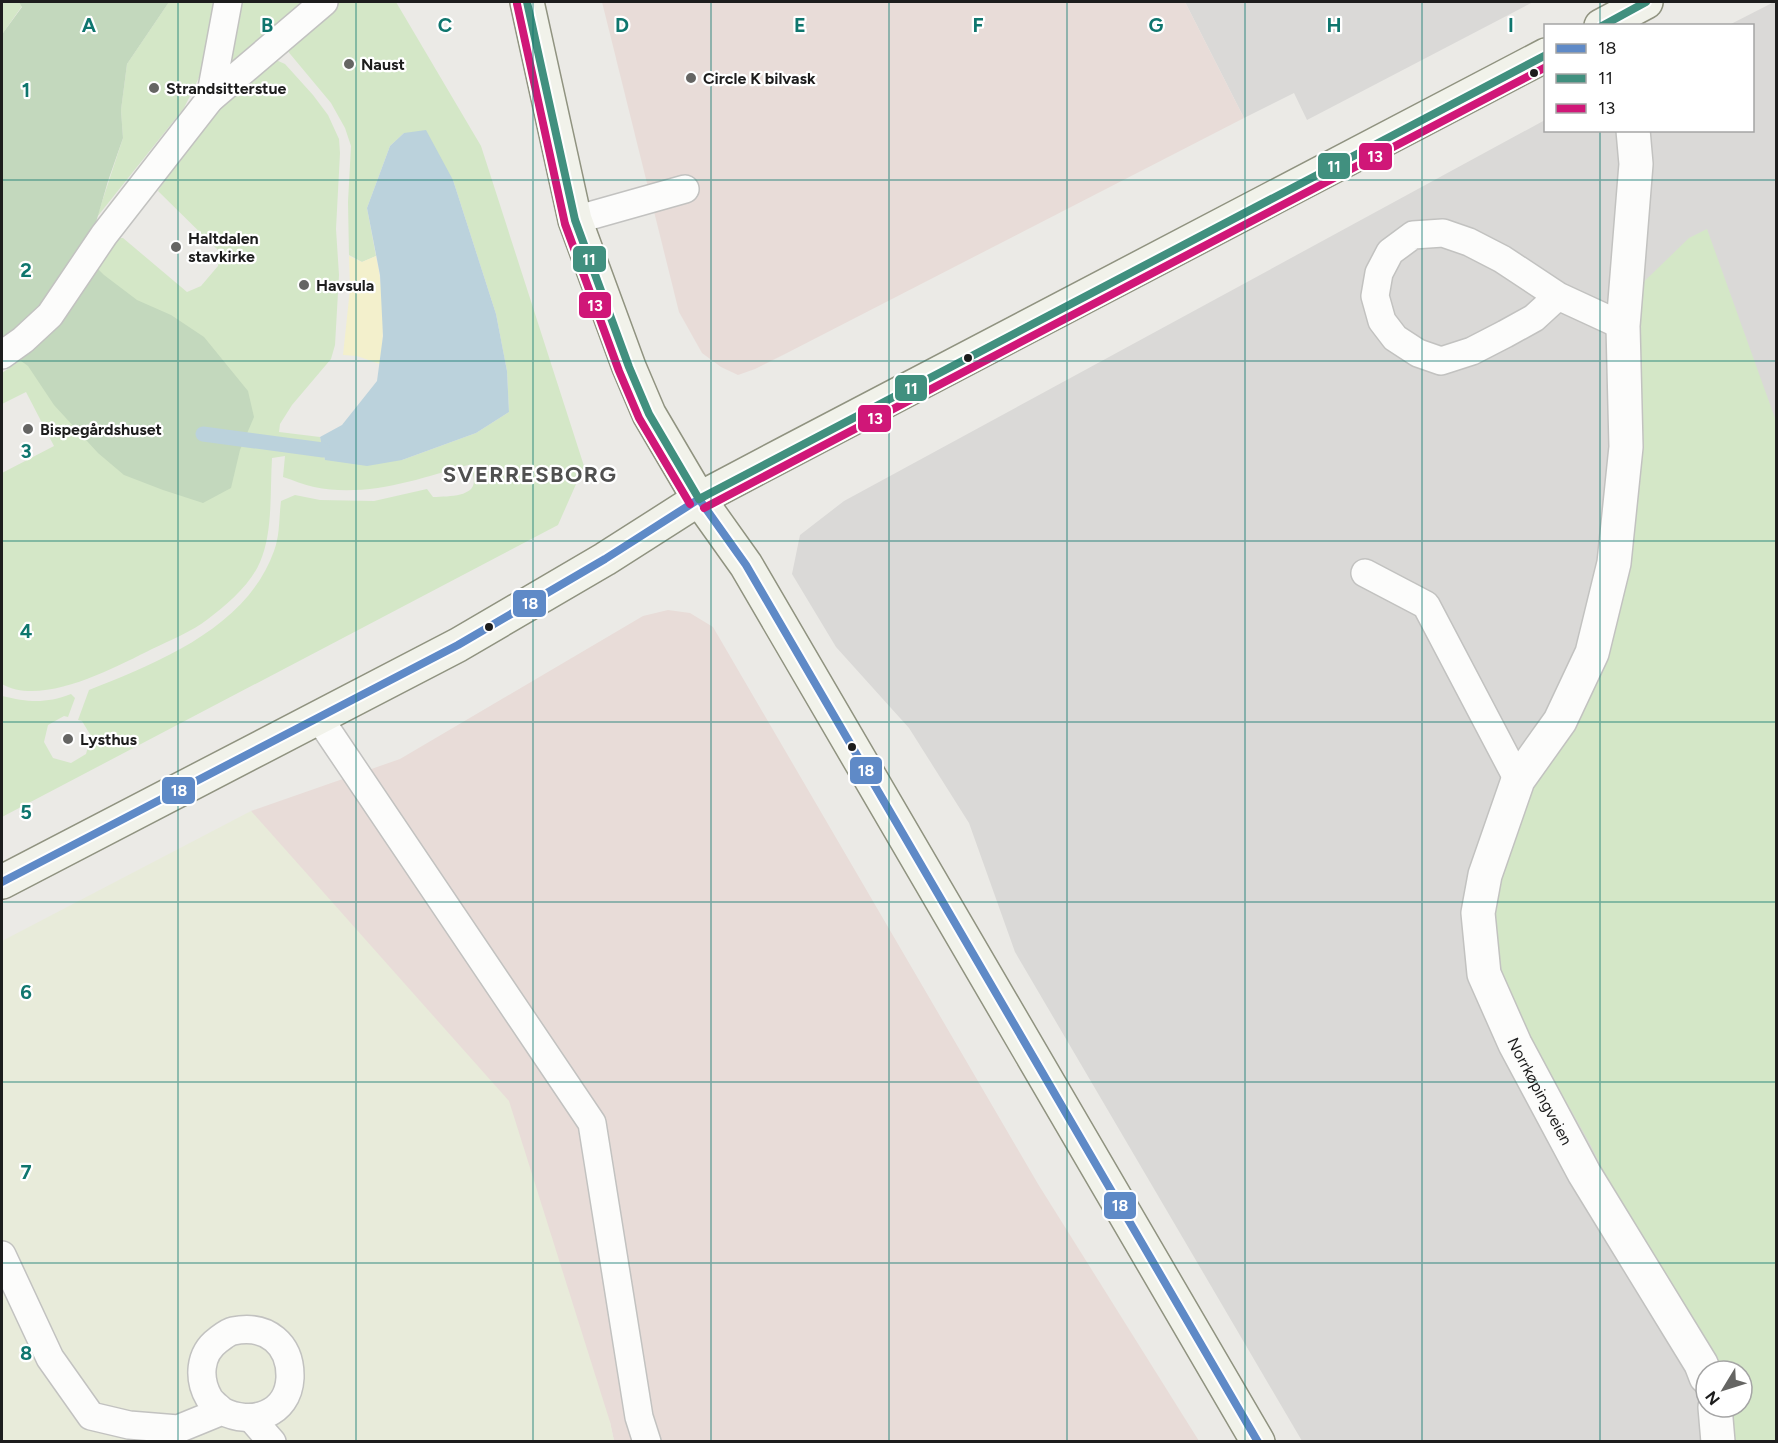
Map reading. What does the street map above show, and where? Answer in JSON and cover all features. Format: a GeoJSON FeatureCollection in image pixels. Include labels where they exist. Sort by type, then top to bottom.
{"type":"FeatureCollection","features":[{"type":"Feature","properties":{"kind":"street"},"geometry":{"type":"LineString","coordinates":[[526,2],[575,220],[629,367],[649,414],[699,499],[746,565],[1257,1442]]}},
{"type":"Feature","properties":{"kind":"street"},"geometry":{"type":"LineString","coordinates":[[1608,24],[1646,2]]}},
{"type":"Feature","properties":{"kind":"street"},"geometry":{"type":"LineString","coordinates":[[2,882],[458,645],[604,559],[699,499],[1544,56]]}},
{"type":"Feature","properties":{"kind":"street","name":"Norrkøpingveien"},"geometry":{"type":"LineString","coordinates":[[1633,132],[1636,164],[1623,326],[1626,447],[1614,563],[1592,653],[1560,721],[1518,780],[1485,874],[1478,913],[1484,974],[1515,1044],[1584,1173],[1698,1359]]}},
{"type":"Feature","properties":{"kind":"street"},"geometry":{"type":"LineString","coordinates":[[1716,1419],[1718,1442]]}},
{"type":"Feature","properties":{"kind":"lane"},"geometry":{"type":"LineString","coordinates":[[210,99],[228,2]]}},
{"type":"Feature","properties":{"kind":"lane"},"geometry":{"type":"LineString","coordinates":[[2,354],[23,340],[51,315],[104,235],[210,99],[324,2]]}},
{"type":"Feature","properties":{"kind":"lane"},"geometry":{"type":"LineString","coordinates":[[575,220],[685,189]]}},
{"type":"Feature","properties":{"kind":"lane"},"geometry":{"type":"LineString","coordinates":[[1558,296],[1534,318],[1472,351],[1441,361],[1418,353],[1395,338],[1382,321],[1375,296],[1379,273],[1390,252],[1413,236],[1443,232],[1502,259],[1558,296],[1623,326]]}},
{"type":"Feature","properties":{"kind":"lane"},"geometry":{"type":"LineString","coordinates":[[1365,573],[1426,605],[1518,780]]}},
{"type":"Feature","properties":{"kind":"lane"},"geometry":{"type":"LineString","coordinates":[[319,718],[591,1123],[639,1417],[646,1442]]}},
{"type":"Feature","properties":{"kind":"lane"},"geometry":{"type":"LineString","coordinates":[[2,1255],[50,1358],[91,1416],[129,1425],[178,1429],[222,1411]]}},
{"type":"Feature","properties":{"kind":"lane"},"geometry":{"type":"LineString","coordinates":[[232,1331],[262,1331],[280,1344],[290,1363],[289,1389],[279,1405],[264,1415],[252,1419],[234,1417],[222,1411],[210,1399],[201,1377],[203,1359],[211,1345],[232,1331]]}},
{"type":"Feature","properties":{"kind":"lane"},"geometry":{"type":"LineString","coordinates":[[252,1419],[272,1442]]}},
{"type":"Feature","properties":{"kind":"shaded area"},"geometry":{"type":"Polygon","coordinates":[[[602,2],[1185,2],[1244,118],[785,354],[738,375],[721,367],[702,353],[679,312],[602,2]]]}},
{"type":"Feature","properties":{"kind":"shaded area"},"geometry":{"type":"Polygon","coordinates":[[[1185,2],[1533,2],[1307,120],[1294,93],[1244,118],[1185,2]]]}},
{"type":"Feature","properties":{"kind":"shaded area"},"geometry":{"type":"Polygon","coordinates":[[[1776,2],[1776,1441],[1302,1441],[1015,952],[969,823],[909,728],[836,647],[792,574],[800,535],[844,501],[1544,121],[1544,132],[1754,132],[1754,24],[1731,24],[1776,2]]]}},
{"type":"Feature","properties":{"kind":"shaded area"},"geometry":{"type":"Polygon","coordinates":[[[668,610],[690,613],[713,627],[1038,1184],[1199,1441],[614,1441],[610,1422],[251,811],[400,759],[643,616],[668,610]]]}},
{"type":"Feature","properties":{"kind":"green space"},"geometry":{"type":"Polygon","coordinates":[[[2,2],[19,2],[22,6],[3,33],[2,59],[2,2]]]}},
{"type":"Feature","properties":{"kind":"green space"},"geometry":{"type":"Polygon","coordinates":[[[19,2],[169,2],[127,64],[121,110],[123,138],[86,257],[104,275],[137,300],[171,315],[204,337],[248,391],[254,417],[240,450],[231,488],[203,503],[124,475],[98,453],[54,405],[28,366],[2,347],[3,33],[22,7],[19,2]]]}},
{"type":"Feature","properties":{"kind":"green space"},"geometry":{"type":"Polygon","coordinates":[[[169,2],[220,2],[206,63],[184,108],[97,217],[123,138],[121,110],[127,64],[169,2]]]}},
{"type":"Feature","properties":{"kind":"green space"},"geometry":{"type":"Polygon","coordinates":[[[239,2],[309,2],[230,66],[227,62],[239,2]]]}},
{"type":"Feature","properties":{"kind":"green space"},"geometry":{"type":"Polygon","coordinates":[[[338,2],[396,2],[481,146],[584,466],[558,525],[2,817],[2,696],[36,701],[71,694],[75,698],[68,717],[64,716],[48,725],[44,742],[53,758],[71,763],[86,754],[91,736],[82,721],[78,720],[89,690],[172,654],[222,621],[244,601],[261,578],[274,551],[281,501],[295,495],[320,500],[374,501],[427,489],[433,497],[451,496],[466,492],[474,483],[468,465],[373,489],[334,490],[310,486],[283,477],[285,456],[272,458],[269,525],[264,551],[251,578],[223,607],[181,636],[78,682],[37,691],[18,690],[2,684],[2,473],[54,446],[26,392],[2,404],[2,373],[42,345],[93,276],[117,238],[123,238],[187,292],[201,286],[218,266],[220,252],[158,191],[189,142],[210,115],[276,60],[285,64],[328,115],[339,139],[340,153],[336,229],[339,275],[335,345],[331,359],[292,405],[280,424],[279,432],[320,437],[325,460],[402,460],[476,433],[509,412],[507,371],[496,314],[453,180],[404,133],[390,146],[367,208],[376,256],[362,262],[349,255],[348,202],[351,146],[345,128],[331,103],[286,49],[338,2]]]}},
{"type":"Feature","properties":{"kind":"green space"},"geometry":{"type":"Polygon","coordinates":[[[1707,229],[1776,421],[1776,1441],[1712,1441],[1713,1419],[1754,1419],[1754,1359],[1695,1359],[1590,1144],[1506,994],[1485,875],[1614,563],[1626,299],[1689,238],[1707,229]]]}},
{"type":"Feature","properties":{"kind":"green space"},"geometry":{"type":"Polygon","coordinates":[[[251,811],[509,1101],[614,1441],[2,1442],[2,941],[251,811]]]}},
{"type":"Feature","properties":{"kind":"sand"},"geometry":{"type":"Polygon","coordinates":[[[349,256],[362,262],[376,256],[383,310],[380,364],[357,356],[343,355],[350,289],[349,256]]]}},
{"type":"Feature","properties":{"kind":"water"},"geometry":{"type":"Polygon","coordinates":[[[426,130],[453,180],[496,314],[507,371],[509,412],[476,433],[402,460],[367,466],[325,460],[320,437],[342,425],[377,381],[383,336],[380,275],[367,208],[390,146],[404,133],[426,130]]]}},
{"type":"Feature","properties":{"kind":"waterway"},"geometry":{"type":"LineString","coordinates":[[203,434],[323,450]]}},
{"type":"Feature","properties":{"kind":"transit line","name":"11"},"geometry":{"type":"LineString","coordinates":[[527,2],[575,220],[629,367],[649,414],[699,499]]}},
{"type":"Feature","properties":{"kind":"transit line","name":"11"},"geometry":{"type":"LineString","coordinates":[[1606,24],[1646,2]]}},
{"type":"Feature","properties":{"kind":"transit line","name":"13"},"geometry":{"type":"LineString","coordinates":[[517,4],[565,224],[619,371],[639,418],[690,504]]}},
{"type":"Feature","properties":{"kind":"transit line","name":"11"},"geometry":{"type":"LineString","coordinates":[[699,499],[1544,56]]}},
{"type":"Feature","properties":{"kind":"transit line","name":"13"},"geometry":{"type":"LineString","coordinates":[[704,508],[1544,68]]}},
{"type":"Feature","properties":{"kind":"transit line","name":"18"},"geometry":{"type":"LineString","coordinates":[[699,499],[746,565],[1258,1442]]}},
{"type":"Feature","properties":{"kind":"transit line","name":"18"},"geometry":{"type":"LineString","coordinates":[[2,882],[458,645],[605,559],[699,499]]}},
{"type":"Feature","properties":{"kind":"place","name":"Naust"},"geometry":{"type":"Point","coordinates":[349,64]}},
{"type":"Feature","properties":{"kind":"place","name":"Circle K bilvask"},"geometry":{"type":"Point","coordinates":[691,78]}},
{"type":"Feature","properties":{"kind":"place","name":"Strandsitterstue"},"geometry":{"type":"Point","coordinates":[154,88]}},
{"type":"Feature","properties":{"kind":"place","name":"Haltdalen stavkirke"},"geometry":{"type":"Point","coordinates":[176,247]}},
{"type":"Feature","properties":{"kind":"place","name":"Havsula"},"geometry":{"type":"Point","coordinates":[304,285]}},
{"type":"Feature","properties":{"kind":"place","name":"Bispegårdshuset"},"geometry":{"type":"Point","coordinates":[28,429]}},
{"type":"Feature","properties":{"kind":"place","name":"Lysthus"},"geometry":{"type":"Point","coordinates":[68,739]}},
{"type":"Feature","properties":{"kind":"district","name":"SVERRESBORG"},"geometry":{"type":"Point","coordinates":[530,474]}}]}
